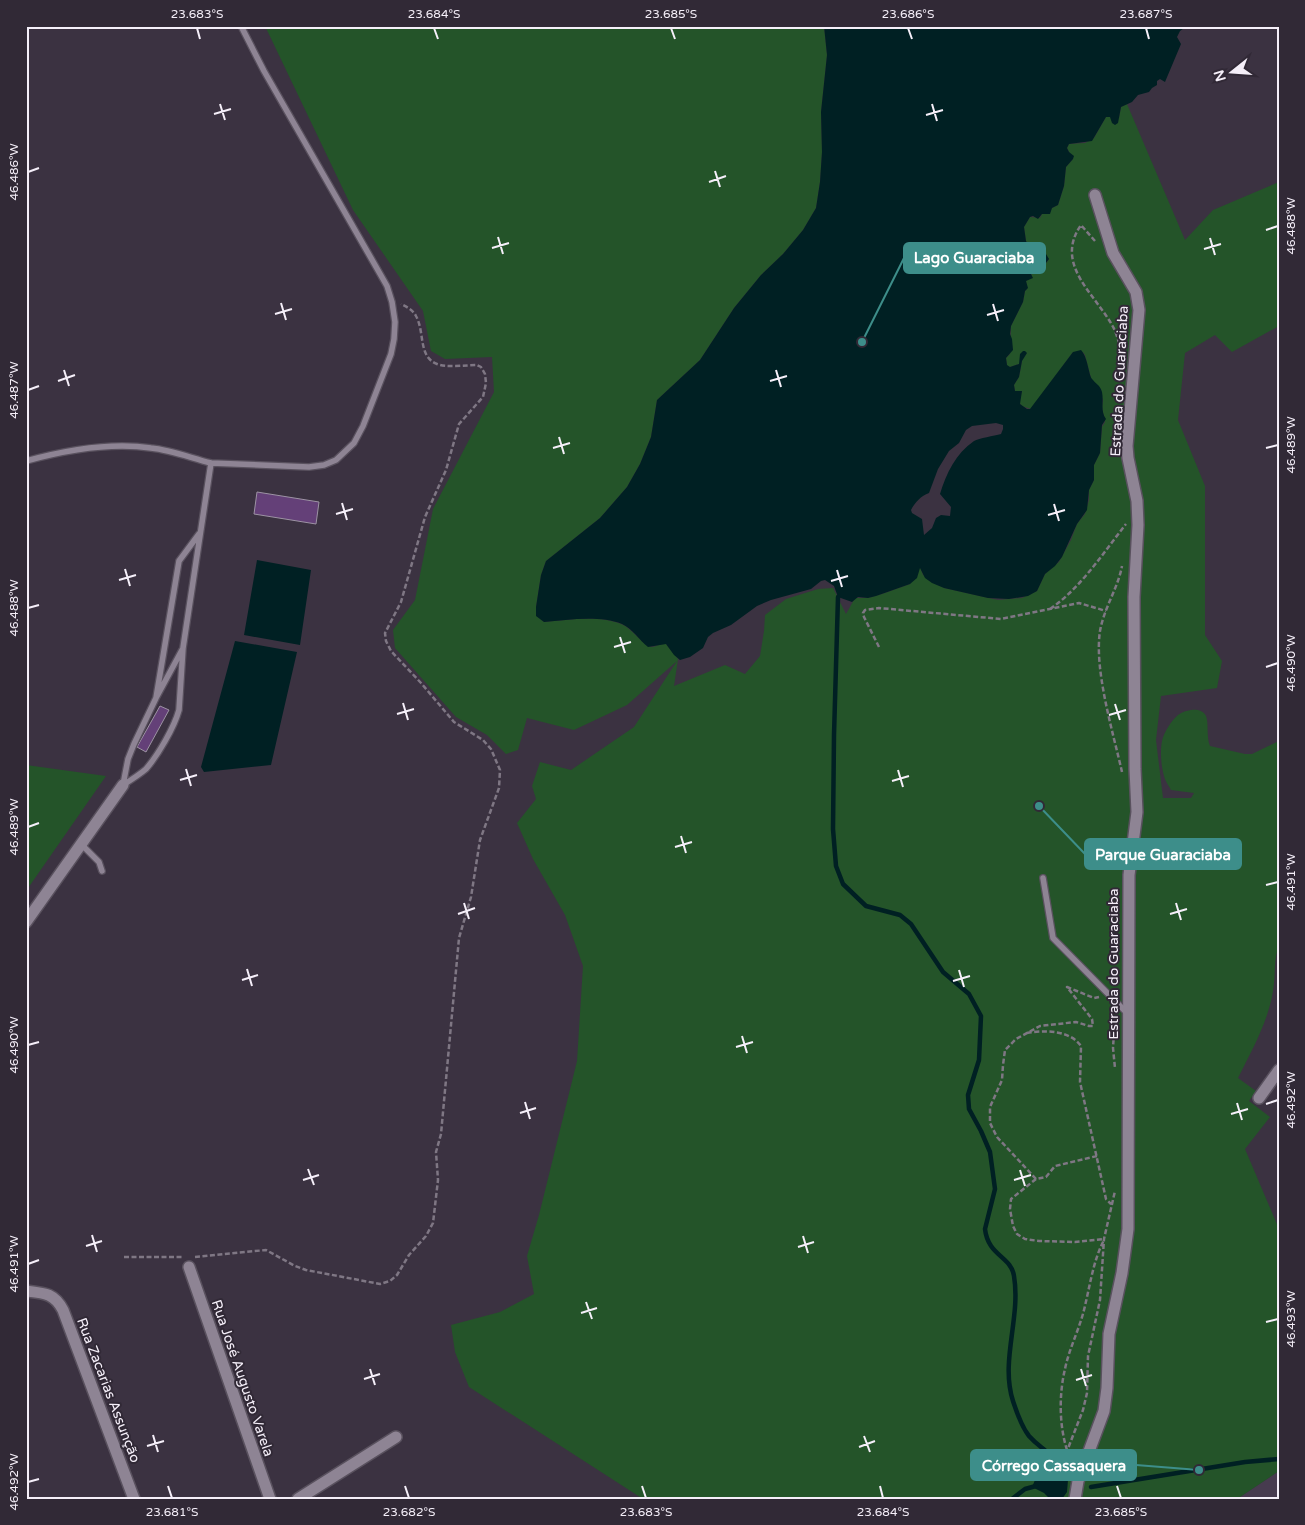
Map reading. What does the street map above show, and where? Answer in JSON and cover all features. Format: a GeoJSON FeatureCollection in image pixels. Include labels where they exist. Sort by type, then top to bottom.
{"type":"FeatureCollection","features":[{"type":"Feature","properties":{"kind":"street","name":"Estrada do Guaraciaba"},"geometry":{"type":"LineString","coordinates":[[1075,1499],[1078,1481],[1104,1412],[1109,1334],[1126,1250],[1128,1208],[1129,875],[1137,812],[1134,597],[1138,525],[1137,501],[1127,446],[1139,310],[1136,292],[1113,253],[1095,195]]}},
{"type":"Feature","properties":{"kind":"street"},"geometry":{"type":"LineString","coordinates":[[26,922],[123,785]]}},
{"type":"Feature","properties":{"kind":"street"},"geometry":{"type":"LineString","coordinates":[[1259,1098],[1279,1070]]}},
{"type":"Feature","properties":{"kind":"street","name":"Rua José Augusto Varela"},"geometry":{"type":"LineString","coordinates":[[189,1260],[270,1499]]}},
{"type":"Feature","properties":{"kind":"street","name":"Rua Zacarias Assunção"},"geometry":{"type":"LineString","coordinates":[[26,1292],[50,1295],[58,1300],[134,1499]]}},
{"type":"Feature","properties":{"kind":"street"},"geometry":{"type":"LineString","coordinates":[[298,1499],[396,1437]]}},
{"type":"Feature","properties":{"kind":"lane"},"geometry":{"type":"LineString","coordinates":[[26,461],[52,454],[109,446],[130,446],[152,448],[211,463],[309,467],[324,465],[336,460],[354,444],[363,426],[391,354],[395,322],[392,302],[378,269],[346,217],[264,72],[241,26]]}},
{"type":"Feature","properties":{"kind":"lane"},"geometry":{"type":"LineString","coordinates":[[123,785],[140,774],[153,759],[176,718],[180,704],[183,648],[211,463]]}},
{"type":"Feature","properties":{"kind":"lane"},"geometry":{"type":"LineString","coordinates":[[156,698],[179,561],[200,532]]}},
{"type":"Feature","properties":{"kind":"lane"},"geometry":{"type":"LineString","coordinates":[[123,785],[128,759],[156,698],[183,648]]}},
{"type":"Feature","properties":{"kind":"lane"},"geometry":{"type":"LineString","coordinates":[[82,844],[99,862],[102,871]]}},
{"type":"Feature","properties":{"kind":"lane"},"geometry":{"type":"LineString","coordinates":[[1043,878],[1053,938],[1116,1004],[1128,1014]]}},
{"type":"Feature","properties":{"kind":"path"},"geometry":{"type":"LineString","coordinates":[[1099,248],[1091,234],[1081,225],[1073,241],[1073,260],[1081,281],[1112,324],[1124,358]]}},
{"type":"Feature","properties":{"kind":"path"},"geometry":{"type":"LineString","coordinates":[[124,1257],[189,1260],[266,1250],[306,1270],[380,1284],[394,1278],[409,1255],[426,1236],[433,1223],[438,1180],[436,1152],[441,1134],[459,938],[471,897],[480,840],[499,788],[500,770],[491,749],[483,740],[454,722],[392,651],[386,641],[385,633],[401,602],[425,517],[446,470],[459,424],[483,397],[486,383],[485,374],[481,367],[477,365],[438,365],[429,360],[425,355],[422,334],[416,317],[410,309],[399,302],[392,302]]}},
{"type":"Feature","properties":{"kind":"path"},"geometry":{"type":"LineString","coordinates":[[1049,610],[1060,601],[1094,564],[1127,522],[1126,531]]}},
{"type":"Feature","properties":{"kind":"path"},"geometry":{"type":"LineString","coordinates":[[1123,563],[1100,632],[1102,681],[1123,776]]}},
{"type":"Feature","properties":{"kind":"path"},"geometry":{"type":"LineString","coordinates":[[878,647],[864,617],[863,613],[865,610],[879,608],[1001,619],[1079,603],[1106,611]]}},
{"type":"Feature","properties":{"kind":"path"},"geometry":{"type":"LineString","coordinates":[[1036,1179],[997,1137],[990,1123],[990,1107],[1002,1080],[1005,1050],[1016,1039],[1040,1026],[1076,1022],[1093,1026],[1092,1019],[1067,987],[1094,998],[1106,993]]}},
{"type":"Feature","properties":{"kind":"path"},"geometry":{"type":"LineString","coordinates":[[1116,1004],[1113,1034],[1116,1072]]}},
{"type":"Feature","properties":{"kind":"path"},"geometry":{"type":"LineString","coordinates":[[1026,1034],[1040,1031],[1056,1033],[1069,1036],[1079,1044],[1081,1050],[1080,1082],[1106,1199],[1111,1204]]}},
{"type":"Feature","properties":{"kind":"path"},"geometry":{"type":"LineString","coordinates":[[1097,1156],[1055,1166],[1046,1178],[1036,1179],[1013,1197],[1010,1202],[1013,1226],[1020,1236],[1025,1238],[1075,1242],[1104,1239]]}},
{"type":"Feature","properties":{"kind":"path"},"geometry":{"type":"LineString","coordinates":[[1067,1451],[1083,1410],[1087,1394],[1088,1362],[1100,1300],[1104,1239],[1116,1187]]}},
{"type":"Feature","properties":{"kind":"path"},"geometry":{"type":"LineString","coordinates":[[1082,1470],[1067,1451],[1062,1436],[1065,1368],[1084,1311],[1098,1250],[1104,1239]]}},
{"type":"Feature","properties":{"kind":"shaded area"},"geometry":{"type":"Polygon","coordinates":[[[824,26],[1187,26],[1180,31],[1177,37],[1181,44],[1165,82],[1160,79],[1157,81],[1157,85],[1149,92],[1138,95],[1132,102],[1121,107],[1118,123],[1115,125],[1110,117],[1106,117],[1092,141],[1069,144],[1067,148],[1074,156],[1066,167],[1064,186],[1058,205],[1052,208],[1050,214],[1042,214],[1038,219],[1033,216],[1030,217],[1024,227],[1026,241],[1033,252],[1046,254],[1049,259],[1042,268],[1035,267],[1031,269],[1030,272],[1033,278],[1026,281],[1028,288],[1025,291],[1023,302],[1011,326],[1010,334],[1013,350],[1006,358],[1007,365],[1010,367],[1019,364],[1020,354],[1023,351],[1027,353],[1022,361],[1019,377],[1014,385],[1015,391],[1022,391],[1020,404],[1030,409],[1073,352],[1081,350],[1084,354],[1091,378],[1102,392],[1103,410],[1106,419],[1102,425],[1100,453],[1094,465],[1094,480],[1089,490],[1087,510],[1077,524],[1062,557],[1045,574],[1037,591],[1028,596],[1009,599],[988,598],[944,588],[925,578],[920,568],[917,578],[910,584],[868,598],[858,597],[852,602],[838,597],[834,586],[825,580],[811,589],[771,600],[757,606],[731,625],[713,633],[708,637],[703,648],[690,657],[680,660],[666,644],[648,647],[629,629],[613,621],[583,619],[544,622],[536,616],[536,607],[541,575],[546,561],[600,518],[627,487],[640,464],[651,437],[657,400],[700,360],[734,308],[761,275],[783,254],[803,230],[816,208],[820,182],[822,152],[821,112],[827,55],[824,26]],[[996,423],[972,426],[966,430],[959,443],[949,451],[938,469],[929,493],[918,500],[911,510],[912,513],[922,519],[924,535],[932,528],[936,518],[941,515],[950,516],[951,507],[940,494],[945,479],[957,458],[974,441],[1001,434],[1003,425],[996,423]]]}},
{"type":"Feature","properties":{"kind":"shaded area"},"geometry":{"type":"Polygon","coordinates":[[[257,560],[311,570],[300,645],[244,635],[257,560]]]}},
{"type":"Feature","properties":{"kind":"shaded area"},"geometry":{"type":"Polygon","coordinates":[[[235,641],[297,652],[271,765],[204,772],[201,767],[235,641]]]}},
{"type":"Feature","properties":{"kind":"shaded area"},"geometry":{"type":"Polygon","coordinates":[[[1279,1471],[1279,1499],[1237,1499],[1279,1471]]]}},
{"type":"Feature","properties":{"kind":"shaded area"},"geometry":{"type":"Polygon","coordinates":[[[1057,1474],[1068,1480],[1067,1492],[1062,1499],[1050,1499],[1044,1493],[1032,1487],[1035,1480],[1057,1474]]]}},
{"type":"Feature","properties":{"kind":"green space"},"geometry":{"type":"Polygon","coordinates":[[[265,26],[824,26],[827,55],[821,112],[822,152],[820,182],[816,208],[803,230],[783,254],[761,275],[734,308],[700,360],[657,400],[651,437],[640,464],[627,487],[600,518],[546,561],[541,575],[536,607],[537,616],[544,622],[583,619],[612,621],[625,626],[649,646],[666,644],[678,659],[674,686],[725,665],[745,674],[760,656],[765,615],[786,599],[818,589],[833,588],[846,614],[855,598],[868,598],[910,584],[920,567],[923,575],[944,588],[998,600],[1022,598],[1037,591],[1045,574],[1059,562],[1077,524],[1085,514],[1089,500],[1089,490],[1094,480],[1094,465],[1100,453],[1102,427],[1105,422],[1102,407],[1103,400],[1091,378],[1085,355],[1083,352],[1073,352],[1031,409],[1022,406],[1019,402],[1022,391],[1015,391],[1014,385],[1019,377],[1022,361],[1010,367],[1007,366],[1006,358],[1010,354],[1011,326],[1023,302],[1027,289],[1026,281],[1032,274],[1030,272],[1032,267],[1043,265],[1049,259],[1039,252],[1033,252],[1026,241],[1024,227],[1030,217],[1040,218],[1042,214],[1047,214],[1058,205],[1064,186],[1066,167],[1073,159],[1067,148],[1069,144],[1085,143],[1094,138],[1106,117],[1110,117],[1112,120],[1119,118],[1121,107],[1127,104],[1185,240],[1213,210],[1279,182],[1279,326],[1232,352],[1215,335],[1185,353],[1178,420],[1205,486],[1205,635],[1222,661],[1217,688],[1161,696],[1156,740],[1163,798],[1191,798],[1194,793],[1171,790],[1165,780],[1162,768],[1161,749],[1163,738],[1170,723],[1181,713],[1197,710],[1204,713],[1207,719],[1210,746],[1252,754],[1279,741],[1279,945],[1271,1002],[1259,1036],[1238,1078],[1256,1091],[1249,1101],[1270,1117],[1245,1149],[1279,1229],[1279,1471],[1237,1499],[643,1499],[469,1387],[455,1352],[451,1325],[500,1312],[534,1294],[527,1256],[577,1061],[583,966],[565,915],[533,859],[517,823],[536,799],[532,786],[540,762],[571,770],[634,727],[677,661],[627,705],[574,730],[527,718],[518,750],[506,754],[487,735],[456,717],[395,648],[393,630],[415,600],[433,509],[494,392],[492,357],[445,359],[431,351],[423,311],[353,210],[265,26]]]}},
{"type":"Feature","properties":{"kind":"green space"},"geometry":{"type":"Polygon","coordinates":[[[26,765],[106,776],[26,891],[26,765]]]}},
{"type":"Feature","properties":{"kind":"building"},"geometry":{"type":"Polygon","coordinates":[[[257,492],[319,502],[316,524],[254,514],[257,492]]]}},
{"type":"Feature","properties":{"kind":"building"},"geometry":{"type":"Polygon","coordinates":[[[160,706],[169,710],[146,752],[137,747],[160,706]]]}},
{"type":"Feature","properties":{"kind":"waterway"},"geometry":{"type":"LineString","coordinates":[[838,597],[833,829],[836,866],[843,884],[866,906],[900,915],[911,924],[943,972],[969,994],[981,1016],[979,1060],[968,1095],[969,1109],[990,1152],[995,1189],[985,1229],[990,1245],[1009,1264],[1014,1276],[1015,1308],[1009,1370],[1010,1386],[1015,1406],[1029,1436],[1052,1459],[1057,1474],[1054,1478]]}},
{"type":"Feature","properties":{"kind":"waterway"},"geometry":{"type":"LineString","coordinates":[[1091,1487],[1245,1462],[1279,1459]]}},
{"type":"Feature","properties":{"kind":"waterway"},"geometry":{"type":"LineString","coordinates":[[1012,1499],[1025,1489],[1036,1486]]}},
{"type":"Feature","properties":{"kind":"place","name":"Lago Guaraciaba"},"geometry":{"type":"Point","coordinates":[862,342]}},
{"type":"Feature","properties":{"kind":"place","name":"Parque Guaraciaba"},"geometry":{"type":"Point","coordinates":[1039,806]}},
{"type":"Feature","properties":{"kind":"place","name":"Córrego Cassaquera"},"geometry":{"type":"Point","coordinates":[1199,1470]}}]}
